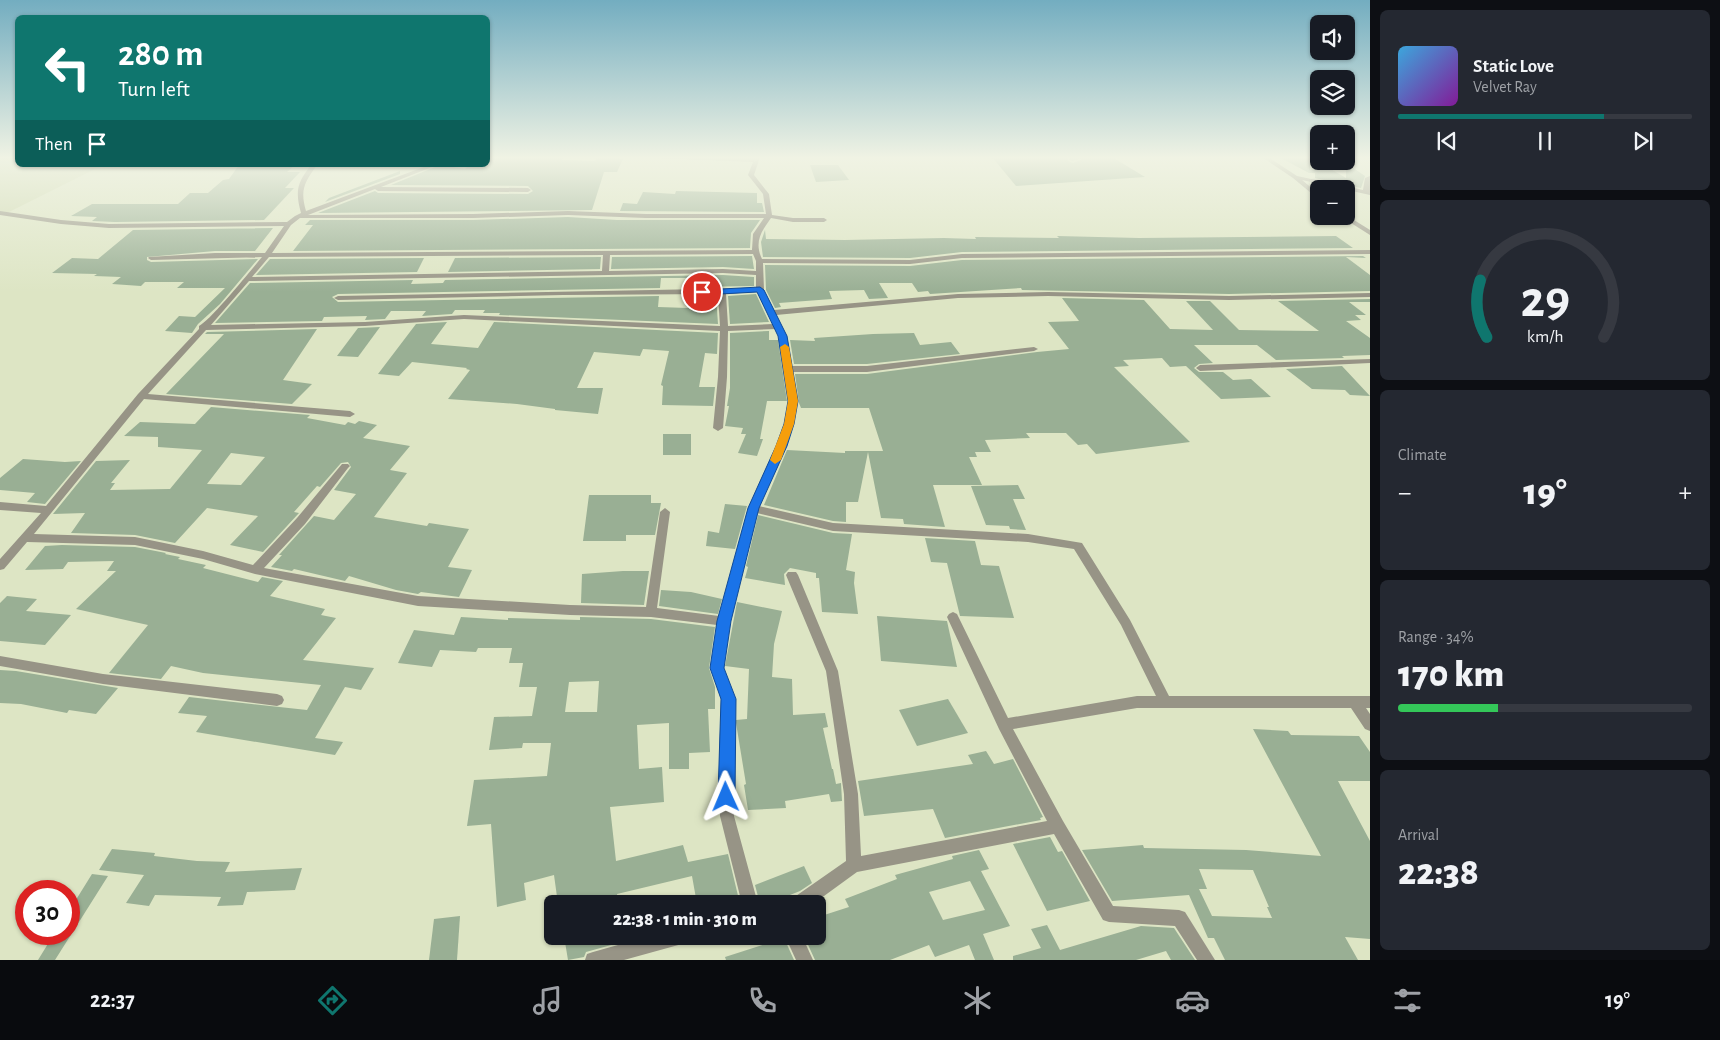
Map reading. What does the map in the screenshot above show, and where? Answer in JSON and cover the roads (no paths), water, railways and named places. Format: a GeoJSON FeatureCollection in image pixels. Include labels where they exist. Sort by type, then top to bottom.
{"type":"FeatureCollection","features":[{"type":"Feature","properties":{"kind":"street"},"geometry":{"type":"LineString","coordinates":[[300,202],[304,214]]}},
{"type":"Feature","properties":{"kind":"street"},"geometry":{"type":"LineString","coordinates":[[0,566],[26,538],[141,396],[266,256],[289,224],[296,217],[337,202]]}},
{"type":"Feature","properties":{"kind":"street"},"geometry":{"type":"LineString","coordinates":[[748,895],[727,816],[728,699],[717,668],[724,621],[754,508],[781,446],[789,424],[793,401],[783,336],[779,326],[770,314],[760,290],[759,261],[755,252],[756,234],[769,216],[767,202]]}},
{"type":"Feature","properties":{"kind":"street"},"geometry":{"type":"LineString","coordinates":[[0,213],[61,222],[109,226],[289,224]]}},
{"type":"Feature","properties":{"kind":"street"},"geometry":{"type":"LineString","coordinates":[[296,217],[473,216],[568,213],[646,216],[769,216],[793,220],[824,220]]}},
{"type":"Feature","properties":{"kind":"street"},"geometry":{"type":"LineString","coordinates":[[1355,224],[1370,233]]}},
{"type":"Feature","properties":{"kind":"street"},"geometry":{"type":"LineString","coordinates":[[151,258],[215,255],[755,252]]}},
{"type":"Feature","properties":{"kind":"street"},"geometry":{"type":"LineString","coordinates":[[759,261],[910,262],[962,256],[1370,252]]}},
{"type":"Feature","properties":{"kind":"street"},"geometry":{"type":"LineString","coordinates":[[605,273],[607,253]]}},
{"type":"Feature","properties":{"kind":"street"},"geometry":{"type":"LineString","coordinates":[[246,279],[723,271],[758,273]]}},
{"type":"Feature","properties":{"kind":"street"},"geometry":{"type":"LineString","coordinates":[[338,298],[760,290]]}},
{"type":"Feature","properties":{"kind":"street"},"geometry":{"type":"LineString","coordinates":[[718,428],[724,378],[725,329],[722,292]]}},
{"type":"Feature","properties":{"kind":"street"},"geometry":{"type":"LineString","coordinates":[[770,314],[958,296],[1048,294],[1229,298],[1370,295]]}},
{"type":"Feature","properties":{"kind":"street"},"geometry":{"type":"LineString","coordinates":[[202,328],[365,324],[464,317],[725,329],[779,326]]}},
{"type":"Feature","properties":{"kind":"street"},"geometry":{"type":"LineString","coordinates":[[789,369],[867,369],[1034,348]]}},
{"type":"Feature","properties":{"kind":"street"},"geometry":{"type":"LineString","coordinates":[[1200,368],[1370,361]]}},
{"type":"Feature","properties":{"kind":"street"},"geometry":{"type":"LineString","coordinates":[[141,396],[350,414]]}},
{"type":"Feature","properties":{"kind":"street"},"geometry":{"type":"LineString","coordinates":[[255,570],[301,521],[345,466]]}},
{"type":"Feature","properties":{"kind":"street"},"geometry":{"type":"LineString","coordinates":[[0,506],[49,510]]}},
{"type":"Feature","properties":{"kind":"street"},"geometry":{"type":"LineString","coordinates":[[754,508],[833,528],[1028,538],[1078,546],[1126,623],[1165,702]]}},
{"type":"Feature","properties":{"kind":"street"},"geometry":{"type":"LineString","coordinates":[[652,612],[665,512]]}},
{"type":"Feature","properties":{"kind":"street"},"geometry":{"type":"LineString","coordinates":[[26,538],[135,541],[255,570],[418,601],[570,610],[652,612],[724,621]]}},
{"type":"Feature","properties":{"kind":"street"},"geometry":{"type":"LineString","coordinates":[[792,575],[832,671],[851,794],[854,865]]}},
{"type":"Feature","properties":{"kind":"street"},"geometry":{"type":"LineString","coordinates":[[953,617],[1004,725],[1058,826],[1109,914],[1180,918],[1207,960]]}},
{"type":"Feature","properties":{"kind":"street"},"geometry":{"type":"LineString","coordinates":[[0,662],[103,679],[277,700]]}},
{"type":"Feature","properties":{"kind":"street"},"geometry":{"type":"LineString","coordinates":[[1004,725],[1137,702],[1370,702]]}},
{"type":"Feature","properties":{"kind":"street"},"geometry":{"type":"LineString","coordinates":[[1355,702],[1370,725]]}},
{"type":"Feature","properties":{"kind":"street"},"geometry":{"type":"LineString","coordinates":[[812,895],[854,865],[1058,826]]}},
{"type":"Feature","properties":{"kind":"street"},"geometry":{"type":"LineString","coordinates":[[593,960],[649,945]]}},
{"type":"Feature","properties":{"kind":"street"},"geometry":{"type":"LineString","coordinates":[[798,945],[805,960]]}}]}
